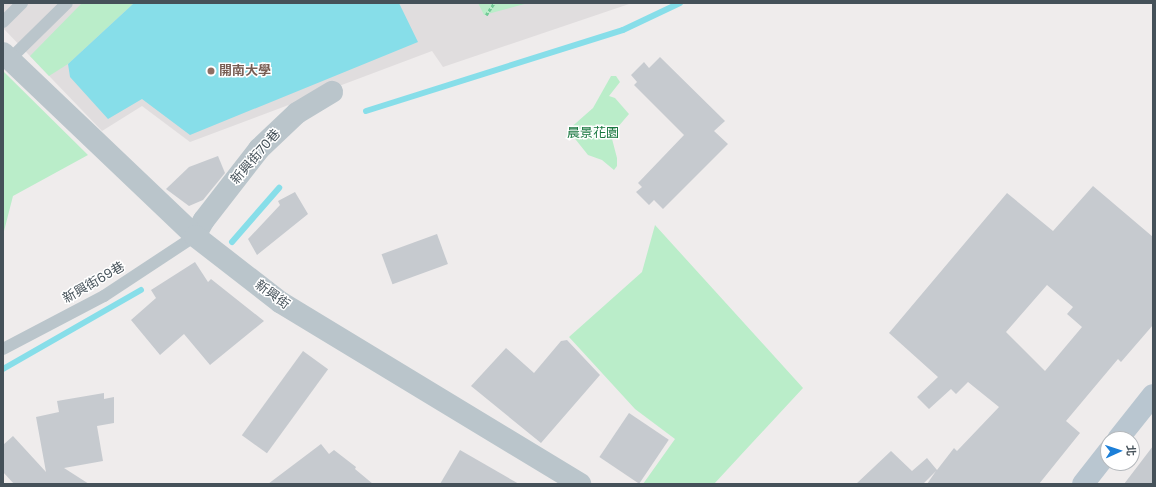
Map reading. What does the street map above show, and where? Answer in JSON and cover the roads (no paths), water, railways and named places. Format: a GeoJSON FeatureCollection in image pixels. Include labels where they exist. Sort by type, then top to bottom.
{"type":"FeatureCollection","features":[{"type":"Feature","properties":{"kind":"main road"},"geometry":{"type":"LineString","coordinates":[[1124,431],[1153,395]]}},
{"type":"Feature","properties":{"kind":"main road"},"geometry":{"type":"LineString","coordinates":[[1083,484],[1100,462]]}},
{"type":"Feature","properties":{"kind":"street","name":"新興街"},"geometry":{"type":"LineString","coordinates":[[6,56],[195,236],[280,302],[580,484]]}},
{"type":"Feature","properties":{"kind":"street","name":"新興街70巷"},"geometry":{"type":"LineString","coordinates":[[195,236],[204,220],[259,149],[297,113],[332,92]]}},
{"type":"Feature","properties":{"kind":"lane"},"geometry":{"type":"LineString","coordinates":[[3,22],[22,3]]}},
{"type":"Feature","properties":{"kind":"lane"},"geometry":{"type":"LineString","coordinates":[[6,56],[68,3]]}},
{"type":"Feature","properties":{"kind":"lane","name":"新興街69巷"},"geometry":{"type":"LineString","coordinates":[[3,348],[104,296],[195,236]]}},
{"type":"Feature","properties":{"kind":"water","name":"開南大學"},"geometry":{"type":"Polygon","coordinates":[[[134,3],[399,3],[418,42],[190,135],[142,99],[108,119],[70,77],[68,64],[134,3]]]}},
{"type":"Feature","properties":{"kind":"waterway"},"geometry":{"type":"LineString","coordinates":[[366,111],[623,30],[680,3]]}},
{"type":"Feature","properties":{"kind":"waterway"},"geometry":{"type":"LineString","coordinates":[[232,242],[279,188]]}},
{"type":"Feature","properties":{"kind":"waterway"},"geometry":{"type":"LineString","coordinates":[[3,369],[141,290]]}},
{"type":"Feature","properties":{"kind":"place","name":"開南大學"},"geometry":{"type":"Point","coordinates":[211,71]}},
{"type":"Feature","properties":{"kind":"park label","name":"晨景花園"},"geometry":{"type":"Point","coordinates":[593,133]}}]}
